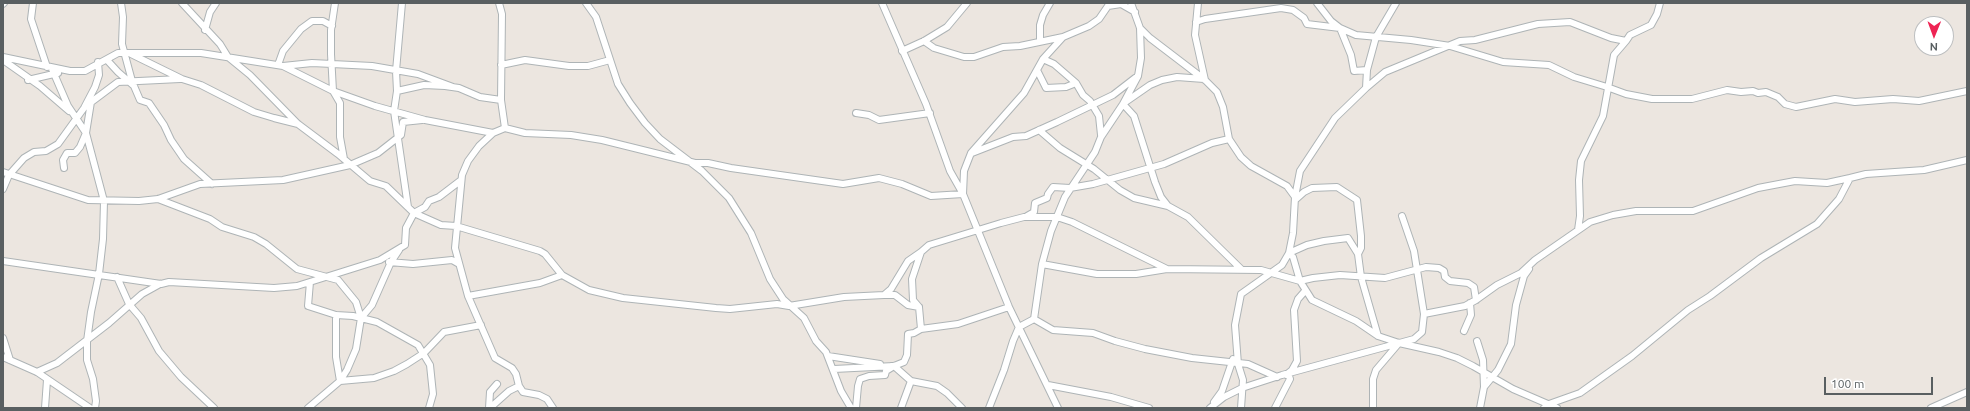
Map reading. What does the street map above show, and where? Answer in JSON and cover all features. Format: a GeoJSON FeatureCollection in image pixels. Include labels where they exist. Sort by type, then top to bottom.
{"type":"FeatureCollection","features":[{"type":"Feature","properties":{"kind":"street"},"geometry":{"type":"LineString","coordinates":[[33,3],[31,19],[51,70],[68,106],[86,133],[104,201],[103,239],[99,274],[92,305],[87,341],[88,360],[94,379],[96,401],[95,408]]}},
{"type":"Feature","properties":{"kind":"street"},"geometry":{"type":"LineString","coordinates":[[121,3],[123,17],[122,44],[126,52],[130,82]]}},
{"type":"Feature","properties":{"kind":"street"},"geometry":{"type":"LineString","coordinates":[[182,3],[205,30],[220,44],[228,57],[250,75],[298,124],[370,181],[386,186],[414,213],[441,225],[456,226],[540,251],[545,254],[562,275],[589,290],[622,298],[730,309],[777,304],[789,306],[844,297],[884,295],[895,295],[908,304],[919,307]]}},
{"type":"Feature","properties":{"kind":"street"},"geometry":{"type":"LineString","coordinates":[[205,30],[210,12],[216,3]]}},
{"type":"Feature","properties":{"kind":"street"},"geometry":{"type":"LineString","coordinates":[[335,3],[332,26],[333,91],[340,104],[340,138],[344,159]]}},
{"type":"Feature","properties":{"kind":"street"},"geometry":{"type":"LineString","coordinates":[[402,3],[396,71],[397,91],[394,111],[408,207]]}},
{"type":"Feature","properties":{"kind":"street"},"geometry":{"type":"LineString","coordinates":[[499,3],[502,14],[501,100],[505,128]]}},
{"type":"Feature","properties":{"kind":"street"},"geometry":{"type":"LineString","coordinates":[[586,3],[596,17],[618,84],[644,123],[660,139],[702,171],[729,198],[751,233],[770,279],[789,306],[804,318],[816,341],[828,356],[841,391],[851,408]]}},
{"type":"Feature","properties":{"kind":"street"},"geometry":{"type":"LineString","coordinates":[[882,3],[930,113],[950,171],[963,194],[1009,307],[1058,408]]}},
{"type":"Feature","properties":{"kind":"street"},"geometry":{"type":"LineString","coordinates":[[902,51],[924,41],[947,27],[966,3]]}},
{"type":"Feature","properties":{"kind":"street"},"geometry":{"type":"LineString","coordinates":[[1040,41],[1040,25],[1043,15],[1050,3]]}},
{"type":"Feature","properties":{"kind":"street"},"geometry":{"type":"LineString","coordinates":[[1034,319],[1042,264],[1057,217],[1070,188],[1095,152],[1101,137],[1123,104],[1138,76],[1141,58],[1140,28],[1131,3]]}},
{"type":"Feature","properties":{"kind":"street"},"geometry":{"type":"LineString","coordinates":[[1198,3],[1196,42],[1205,80]]}},
{"type":"Feature","properties":{"kind":"street"},"geometry":{"type":"LineString","coordinates":[[1317,3],[1331,21],[1340,28],[1356,35],[1411,40],[1450,46],[1503,62],[1549,65],[1574,77],[1626,94],[1652,100],[1692,99],[1727,90],[1741,92],[1753,90],[1758,93],[1766,92],[1778,97],[1785,104],[1796,107],[1835,99],[1855,102],[1893,99],[1919,101],[1967,91]]}},
{"type":"Feature","properties":{"kind":"street"},"geometry":{"type":"LineString","coordinates":[[1366,88],[1367,70],[1376,37],[1396,3]]}},
{"type":"Feature","properties":{"kind":"street"},"geometry":{"type":"LineString","coordinates":[[1578,230],[1580,216],[1579,180],[1581,161],[1603,116],[1607,87],[1614,55],[1630,35],[1651,25],[1657,14],[1660,3]]}},
{"type":"Feature","properties":{"kind":"street"},"geometry":{"type":"LineString","coordinates":[[924,41],[934,48],[964,57],[974,58],[1003,47],[1020,46],[1063,37],[1089,26],[1099,19],[1109,4],[1121,4],[1134,12]]}},
{"type":"Feature","properties":{"kind":"street"},"geometry":{"type":"LineString","coordinates":[[1196,22],[1205,19],[1281,8],[1293,10],[1304,18],[1307,24],[1340,28]]}},
{"type":"Feature","properties":{"kind":"street"},"geometry":{"type":"LineString","coordinates":[[281,65],[283,51],[301,29],[312,21],[323,20],[332,26]]}},
{"type":"Feature","properties":{"kind":"street"},"geometry":{"type":"LineString","coordinates":[[1211,406],[1222,391],[1235,363],[1237,349],[1235,324],[1241,294],[1268,273],[1282,265],[1288,253],[1293,233],[1295,199],[1300,171],[1335,118],[1366,88],[1385,72],[1460,41],[1475,40],[1538,24],[1570,22],[1611,38],[1626,41]]}},
{"type":"Feature","properties":{"kind":"street"},"geometry":{"type":"LineString","coordinates":[[1140,28],[1150,38],[1205,80],[1217,92],[1221,99],[1229,139],[1245,161],[1287,186],[1294,193],[1295,199]]}},
{"type":"Feature","properties":{"kind":"street"},"geometry":{"type":"LineString","coordinates":[[1340,28],[1354,71],[1367,70]]}},
{"type":"Feature","properties":{"kind":"street"},"geometry":{"type":"LineString","coordinates":[[963,194],[964,171],[972,153],[1024,93],[1043,59],[1063,37]]}},
{"type":"Feature","properties":{"kind":"street"},"geometry":{"type":"LineString","coordinates":[[3,57],[28,61],[51,70],[70,71],[85,71],[98,62],[107,60],[118,53],[126,52],[201,53],[281,65],[332,64],[372,66],[418,74],[480,96],[501,100]]}},
{"type":"Feature","properties":{"kind":"street"},"geometry":{"type":"LineString","coordinates":[[126,52],[182,79],[202,85],[254,112],[298,124]]}},
{"type":"Feature","properties":{"kind":"street"},"geometry":{"type":"LineString","coordinates":[[1043,59],[1054,64],[1076,83],[1083,95],[1092,104],[1099,116],[1101,137]]}},
{"type":"Feature","properties":{"kind":"street"},"geometry":{"type":"LineString","coordinates":[[3,60],[28,80],[40,86],[77,118]]}},
{"type":"Feature","properties":{"kind":"street"},"geometry":{"type":"LineString","coordinates":[[107,60],[137,90],[140,100],[149,103],[184,159],[212,184]]}},
{"type":"Feature","properties":{"kind":"street"},"geometry":{"type":"LineString","coordinates":[[501,65],[525,60],[569,66],[588,66],[610,60]]}},
{"type":"Feature","properties":{"kind":"street"},"geometry":{"type":"LineString","coordinates":[[64,168],[63,160],[67,153],[75,153],[80,147],[86,133],[90,102],[98,75],[98,62]]}},
{"type":"Feature","properties":{"kind":"street"},"geometry":{"type":"LineString","coordinates":[[281,65],[333,91],[394,111],[425,120],[492,133]]}},
{"type":"Feature","properties":{"kind":"street"},"geometry":{"type":"LineString","coordinates":[[28,80],[51,70]]}},
{"type":"Feature","properties":{"kind":"street"},"geometry":{"type":"LineString","coordinates":[[1037,70],[1046,88],[1066,87],[1076,83]]}},
{"type":"Feature","properties":{"kind":"street"},"geometry":{"type":"LineString","coordinates":[[972,153],[1013,137],[1026,136],[1039,130],[1113,95],[1138,76]]}},
{"type":"Feature","properties":{"kind":"street"},"geometry":{"type":"LineString","coordinates":[[1123,104],[1150,85],[1162,80],[1177,78],[1205,80]]}},
{"type":"Feature","properties":{"kind":"street"},"geometry":{"type":"LineString","coordinates":[[84,108],[118,82],[182,79]]}},
{"type":"Feature","properties":{"kind":"street"},"geometry":{"type":"LineString","coordinates":[[397,91],[424,86],[453,87]]}},
{"type":"Feature","properties":{"kind":"street"},"geometry":{"type":"LineString","coordinates":[[3,189],[6,174],[24,158],[34,152],[46,151],[58,144],[84,108],[95,87]]}},
{"type":"Feature","properties":{"kind":"street"},"geometry":{"type":"LineString","coordinates":[[1123,104],[1134,116],[1161,197],[1168,206]]}},
{"type":"Feature","properties":{"kind":"street"},"geometry":{"type":"LineString","coordinates":[[856,113],[869,115],[879,120],[930,113]]}},
{"type":"Feature","properties":{"kind":"street"},"geometry":{"type":"LineString","coordinates":[[6,174],[88,200],[104,201],[158,199],[200,184],[283,180],[350,165],[378,153],[401,135],[403,122],[425,120]]}},
{"type":"Feature","properties":{"kind":"street"},"geometry":{"type":"LineString","coordinates":[[553,408],[547,399],[539,395],[523,392],[512,368],[495,358],[468,296],[455,248],[460,181],[468,161],[479,146],[492,133],[505,128],[525,133],[571,135],[602,140],[690,163],[708,163],[843,184],[879,178],[902,184],[931,196],[963,194]]}},
{"type":"Feature","properties":{"kind":"street"},"geometry":{"type":"LineString","coordinates":[[1039,130],[1060,148],[1087,165],[1120,190],[1134,198],[1168,206],[1188,217],[1241,269]]}},
{"type":"Feature","properties":{"kind":"street"},"geometry":{"type":"LineString","coordinates":[[884,295],[891,289],[908,261],[929,245],[1024,217],[1034,212],[1035,203],[1047,198],[1053,187],[1070,188],[1108,180],[1164,164],[1212,143],[1229,139]]}},
{"type":"Feature","properties":{"kind":"street"},"geometry":{"type":"LineString","coordinates":[[1424,314],[1466,306],[1497,285],[1521,273],[1535,260],[1590,222],[1636,211],[1693,211],[1758,188],[1795,181],[1827,183],[1866,174],[1924,170],[1967,160]]}},
{"type":"Feature","properties":{"kind":"street"},"geometry":{"type":"LineString","coordinates":[[1547,406],[1580,393],[1632,356],[1688,310],[1710,296],[1761,258],[1816,224],[1839,199],[1850,178]]}},
{"type":"Feature","properties":{"kind":"street"},"geometry":{"type":"LineString","coordinates":[[37,372],[57,363],[87,341],[142,294],[161,284],[169,282],[274,288],[297,286],[380,260],[405,245],[406,228],[414,213],[425,207],[429,201],[439,197],[460,181]]}},
{"type":"Feature","properties":{"kind":"street"},"geometry":{"type":"LineString","coordinates":[[1295,199],[1312,188],[1336,187],[1357,200],[1361,236],[1361,248],[1358,254]]}},
{"type":"Feature","properties":{"kind":"street"},"geometry":{"type":"LineString","coordinates":[[158,199],[210,219],[222,227],[254,238],[266,244],[297,269],[338,280],[356,302],[362,318]]}},
{"type":"Feature","properties":{"kind":"street"},"geometry":{"type":"LineString","coordinates":[[1211,406],[1224,397],[1242,388],[1414,339],[1422,332],[1424,314],[1414,252],[1402,216]]}},
{"type":"Feature","properties":{"kind":"street"},"geometry":{"type":"LineString","coordinates":[[1024,217],[1057,217],[1072,222],[1167,269]]}},
{"type":"Feature","properties":{"kind":"street"},"geometry":{"type":"LineString","coordinates":[[1288,253],[1307,245],[1340,238],[1348,238],[1358,254],[1361,277],[1378,336]]}},
{"type":"Feature","properties":{"kind":"street"},"geometry":{"type":"LineString","coordinates":[[308,408],[340,381],[356,349],[362,318],[372,305],[391,262],[400,248]]}},
{"type":"Feature","properties":{"kind":"street"},"geometry":{"type":"LineString","coordinates":[[920,252],[912,278],[913,300],[919,307],[921,329]]}},
{"type":"Feature","properties":{"kind":"street"},"geometry":{"type":"LineString","coordinates":[[1288,253],[1293,257],[1300,281],[1312,300],[1356,321],[1378,336],[1399,343],[1439,352],[1473,366],[1492,378],[1547,406],[1557,408]]}},
{"type":"Feature","properties":{"kind":"street"},"geometry":{"type":"LineString","coordinates":[[380,260],[413,264],[452,260],[459,264]]}},
{"type":"Feature","properties":{"kind":"street"},"geometry":{"type":"LineString","coordinates":[[1484,386],[1498,370],[1510,344],[1516,305],[1524,276],[1535,260]]}},
{"type":"Feature","properties":{"kind":"street"},"geometry":{"type":"LineString","coordinates":[[3,261],[161,284]]}},
{"type":"Feature","properties":{"kind":"street"},"geometry":{"type":"LineString","coordinates":[[1042,264],[1097,274],[1136,274],[1167,269],[1260,270],[1300,281],[1340,275],[1384,278],[1426,267],[1439,268],[1444,271],[1445,277],[1450,281],[1468,283],[1474,287],[1471,315],[1464,331]]}},
{"type":"Feature","properties":{"kind":"street"},"geometry":{"type":"LineString","coordinates":[[468,296],[540,283],[562,275]]}},
{"type":"Feature","properties":{"kind":"street"},"geometry":{"type":"LineString","coordinates":[[117,277],[129,304],[141,318],[158,350],[181,376],[214,408]]}},
{"type":"Feature","properties":{"kind":"street"},"geometry":{"type":"LineString","coordinates":[[310,282],[308,306],[336,315],[362,318],[377,322],[400,336],[408,338],[418,345],[424,352],[430,364],[433,381],[433,394],[429,408]]}},
{"type":"Feature","properties":{"kind":"street"},"geometry":{"type":"LineString","coordinates":[[1286,375],[1292,370],[1297,361],[1294,310],[1298,299],[1305,291]]}},
{"type":"Feature","properties":{"kind":"street"},"geometry":{"type":"LineString","coordinates":[[856,408],[860,379],[885,374],[886,371],[904,362],[907,355],[908,334],[914,333],[921,329],[958,324],[1009,307]]}},
{"type":"Feature","properties":{"kind":"street"},"geometry":{"type":"LineString","coordinates":[[336,315],[336,357],[340,381]]}},
{"type":"Feature","properties":{"kind":"street"},"geometry":{"type":"LineString","coordinates":[[989,408],[1019,328],[1034,319]]}},
{"type":"Feature","properties":{"kind":"street"},"geometry":{"type":"LineString","coordinates":[[1034,319],[1053,330],[1093,333],[1145,349],[1192,358],[1248,364],[1277,377]]}},
{"type":"Feature","properties":{"kind":"street"},"geometry":{"type":"LineString","coordinates":[[340,381],[381,375],[407,364],[424,352],[444,332],[481,325]]}},
{"type":"Feature","properties":{"kind":"street"},"geometry":{"type":"LineString","coordinates":[[3,338],[10,360]]}},
{"type":"Feature","properties":{"kind":"street"},"geometry":{"type":"LineString","coordinates":[[1477,341],[1483,360],[1484,386],[1480,408]]}},
{"type":"Feature","properties":{"kind":"street"},"geometry":{"type":"LineString","coordinates":[[1373,408],[1372,379],[1376,370],[1399,343]]}},
{"type":"Feature","properties":{"kind":"street"},"geometry":{"type":"LineString","coordinates":[[828,356],[894,366],[911,381],[937,386],[947,392],[962,408]]}},
{"type":"Feature","properties":{"kind":"street"},"geometry":{"type":"LineString","coordinates":[[3,357],[37,372],[90,408]]}},
{"type":"Feature","properties":{"kind":"street"},"geometry":{"type":"LineString","coordinates":[[1235,363],[1243,380],[1241,408]]}},
{"type":"Feature","properties":{"kind":"street"},"geometry":{"type":"LineString","coordinates":[[834,369],[894,366]]}},
{"type":"Feature","properties":{"kind":"street"},"geometry":{"type":"LineString","coordinates":[[1275,408],[1290,379],[1289,376],[1286,375]]}},
{"type":"Feature","properties":{"kind":"street"},"geometry":{"type":"LineString","coordinates":[[45,408],[47,380]]}},
{"type":"Feature","properties":{"kind":"street"},"geometry":{"type":"LineString","coordinates":[[901,408],[911,381]]}},
{"type":"Feature","properties":{"kind":"street"},"geometry":{"type":"LineString","coordinates":[[490,408],[490,392],[497,384]]}},
{"type":"Feature","properties":{"kind":"street"},"geometry":{"type":"LineString","coordinates":[[1048,385],[1111,397],[1149,408]]}},
{"type":"Feature","properties":{"kind":"street"},"geometry":{"type":"LineString","coordinates":[[490,408],[509,391],[519,386]]}},
{"type":"Feature","properties":{"kind":"street"},"geometry":{"type":"LineString","coordinates":[[1931,408],[1967,392]]}}]}
